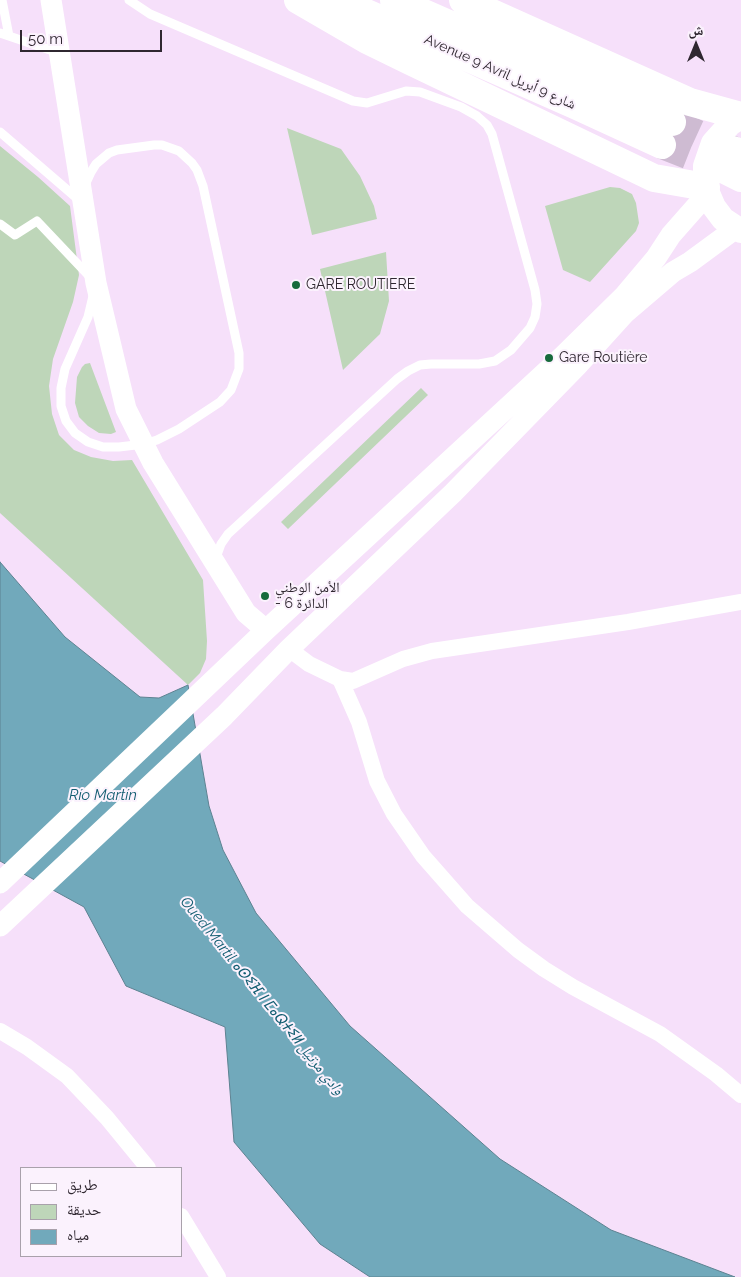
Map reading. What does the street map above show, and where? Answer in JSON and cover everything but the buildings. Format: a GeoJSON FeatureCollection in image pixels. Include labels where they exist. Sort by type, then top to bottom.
{"type":"FeatureCollection","features":[{"type":"Feature","properties":{"kind":"highway"},"geometry":{"type":"LineString","coordinates":[[298,0],[393,52],[654,178],[725,172]]}},
{"type":"Feature","properties":{"kind":"highway","name":"Avenue 9 Avril شارع 9 أبريل"},"geometry":{"type":"LineString","coordinates":[[337,0],[568,102],[667,133],[394,0]]}},
{"type":"Feature","properties":{"kind":"highway"},"geometry":{"type":"LineString","coordinates":[[463,0],[690,102],[741,117]]}},
{"type":"Feature","properties":{"kind":"main road"},"geometry":{"type":"LineString","coordinates":[[738,230],[723,219],[714,207],[725,172],[705,166],[713,143],[730,124],[741,117]]}},
{"type":"Feature","properties":{"kind":"street"},"geometry":{"type":"LineString","coordinates":[[51,0],[96,283],[126,409],[153,463],[246,613],[266,630]]}},
{"type":"Feature","properties":{"kind":"street"},"geometry":{"type":"LineString","coordinates":[[0,883],[266,630],[562,357],[610,310],[656,258],[671,235],[725,172]]}},
{"type":"Feature","properties":{"kind":"street"},"geometry":{"type":"LineString","coordinates":[[0,926],[224,716],[290,649],[453,493],[626,313],[673,272],[738,230]]}},
{"type":"Feature","properties":{"kind":"street"},"geometry":{"type":"LineString","coordinates":[[290,649],[309,664],[340,679],[353,681],[403,659],[432,651],[628,622],[741,602]]}},
{"type":"Feature","properties":{"kind":"street"},"geometry":{"type":"LineString","coordinates":[[340,679],[359,722],[377,781],[394,814],[423,856],[467,906],[518,950],[544,969],[572,987],[660,1034],[716,1074],[741,1096]]}},
{"type":"Feature","properties":{"kind":"street"},"geometry":{"type":"LineString","coordinates":[[0,1031],[27,1047],[67,1076],[107,1118],[147,1167]]}},
{"type":"Feature","properties":{"kind":"street"},"geometry":{"type":"LineString","coordinates":[[182,1218],[218,1277]]}},
{"type":"Feature","properties":{"kind":"lane"},"geometry":{"type":"LineString","coordinates":[[2,0],[9,36]]}},
{"type":"Feature","properties":{"kind":"lane"},"geometry":{"type":"LineString","coordinates":[[129,0],[150,14],[353,102],[367,103],[406,91],[420,92],[462,107],[477,116],[487,124],[492,134],[535,290],[537,304],[535,317],[530,328],[511,350],[494,361],[479,364],[420,365],[397,379],[228,534],[220,544],[218,555],[220,570]]}},
{"type":"Feature","properties":{"kind":"lane"},"geometry":{"type":"LineString","coordinates":[[0,33],[60,53]]}},
{"type":"Feature","properties":{"kind":"lane"},"geometry":{"type":"LineString","coordinates":[[0,132],[83,203]]}},
{"type":"Feature","properties":{"kind":"lane"},"geometry":{"type":"LineString","coordinates":[[0,224],[15,235],[37,221],[96,283],[88,317],[65,369],[61,388],[61,406],[66,421],[75,433],[88,442],[103,447],[144,444],[180,429],[220,402],[235,384],[239,368],[239,353],[203,186],[197,170],[179,151],[162,145],[136,147],[109,153],[96,164],[87,180],[83,203]]}},
{"type":"Feature","properties":{"kind":"green space"},"geometry":{"type":"Polygon","coordinates":[[[287,128],[341,149],[360,176],[374,206],[377,219],[312,235],[287,128]]]}},
{"type":"Feature","properties":{"kind":"green space"},"geometry":{"type":"Polygon","coordinates":[[[0,146],[70,206],[79,275],[73,302],[53,359],[49,386],[52,414],[59,435],[74,450],[91,457],[113,461],[132,460],[203,580],[207,641],[206,659],[200,673],[188,685],[0,513],[0,146]]]}},
{"type":"Feature","properties":{"kind":"green space"},"geometry":{"type":"Polygon","coordinates":[[[610,187],[620,188],[632,194],[636,203],[639,223],[636,231],[590,282],[563,270],[545,206],[610,187]]]}},
{"type":"Feature","properties":{"kind":"green space"},"geometry":{"type":"Polygon","coordinates":[[[386,252],[389,301],[380,334],[343,370],[320,269],[386,252]]]}},
{"type":"Feature","properties":{"kind":"green space"},"geometry":{"type":"Polygon","coordinates":[[[90,363],[116,432],[111,434],[99,433],[79,417],[75,403],[77,377],[82,367],[90,363]]]}},
{"type":"Feature","properties":{"kind":"green space"},"geometry":{"type":"Polygon","coordinates":[[[421,388],[428,395],[288,529],[281,522],[421,388]]]}},
{"type":"Feature","properties":{"kind":"water","name":"Río Martín"},"geometry":{"type":"Polygon","coordinates":[[[0,562],[65,637],[140,697],[159,698],[188,685],[209,806],[223,850],[256,913],[350,1026],[500,1159],[611,1230],[735,1277],[370,1277],[320,1244],[234,1142],[225,1027],[126,986],[84,907],[0,861],[0,562]]]}},
{"type":"Feature","properties":{"kind":"tunnel"},"geometry":{"type":"LineString","coordinates":[[672,122],[733,150]]}},
{"type":"Feature","properties":{"kind":"tunnel"},"geometry":{"type":"LineString","coordinates":[[662,145],[723,169]]}},
{"type":"Feature","properties":{"kind":"place","name":"GARE ROUTIERE"},"geometry":{"type":"Point","coordinates":[296,285]}},
{"type":"Feature","properties":{"kind":"place","name":"Gare Routière"},"geometry":{"type":"Point","coordinates":[549,358]}},
{"type":"Feature","properties":{"kind":"place","name":"الأمن الوطني - الدائرة 6"},"geometry":{"type":"Point","coordinates":[265,596]}},
{"type":"Feature","properties":{"kind":"water label","name":"Oued Martil ⴰⵙⵉⴼ ⵏ ⵎⴰⵕⵜⵉⵍ وادي مرتيل"},"geometry":{"type":"Point","coordinates":[262,996]}}]}
